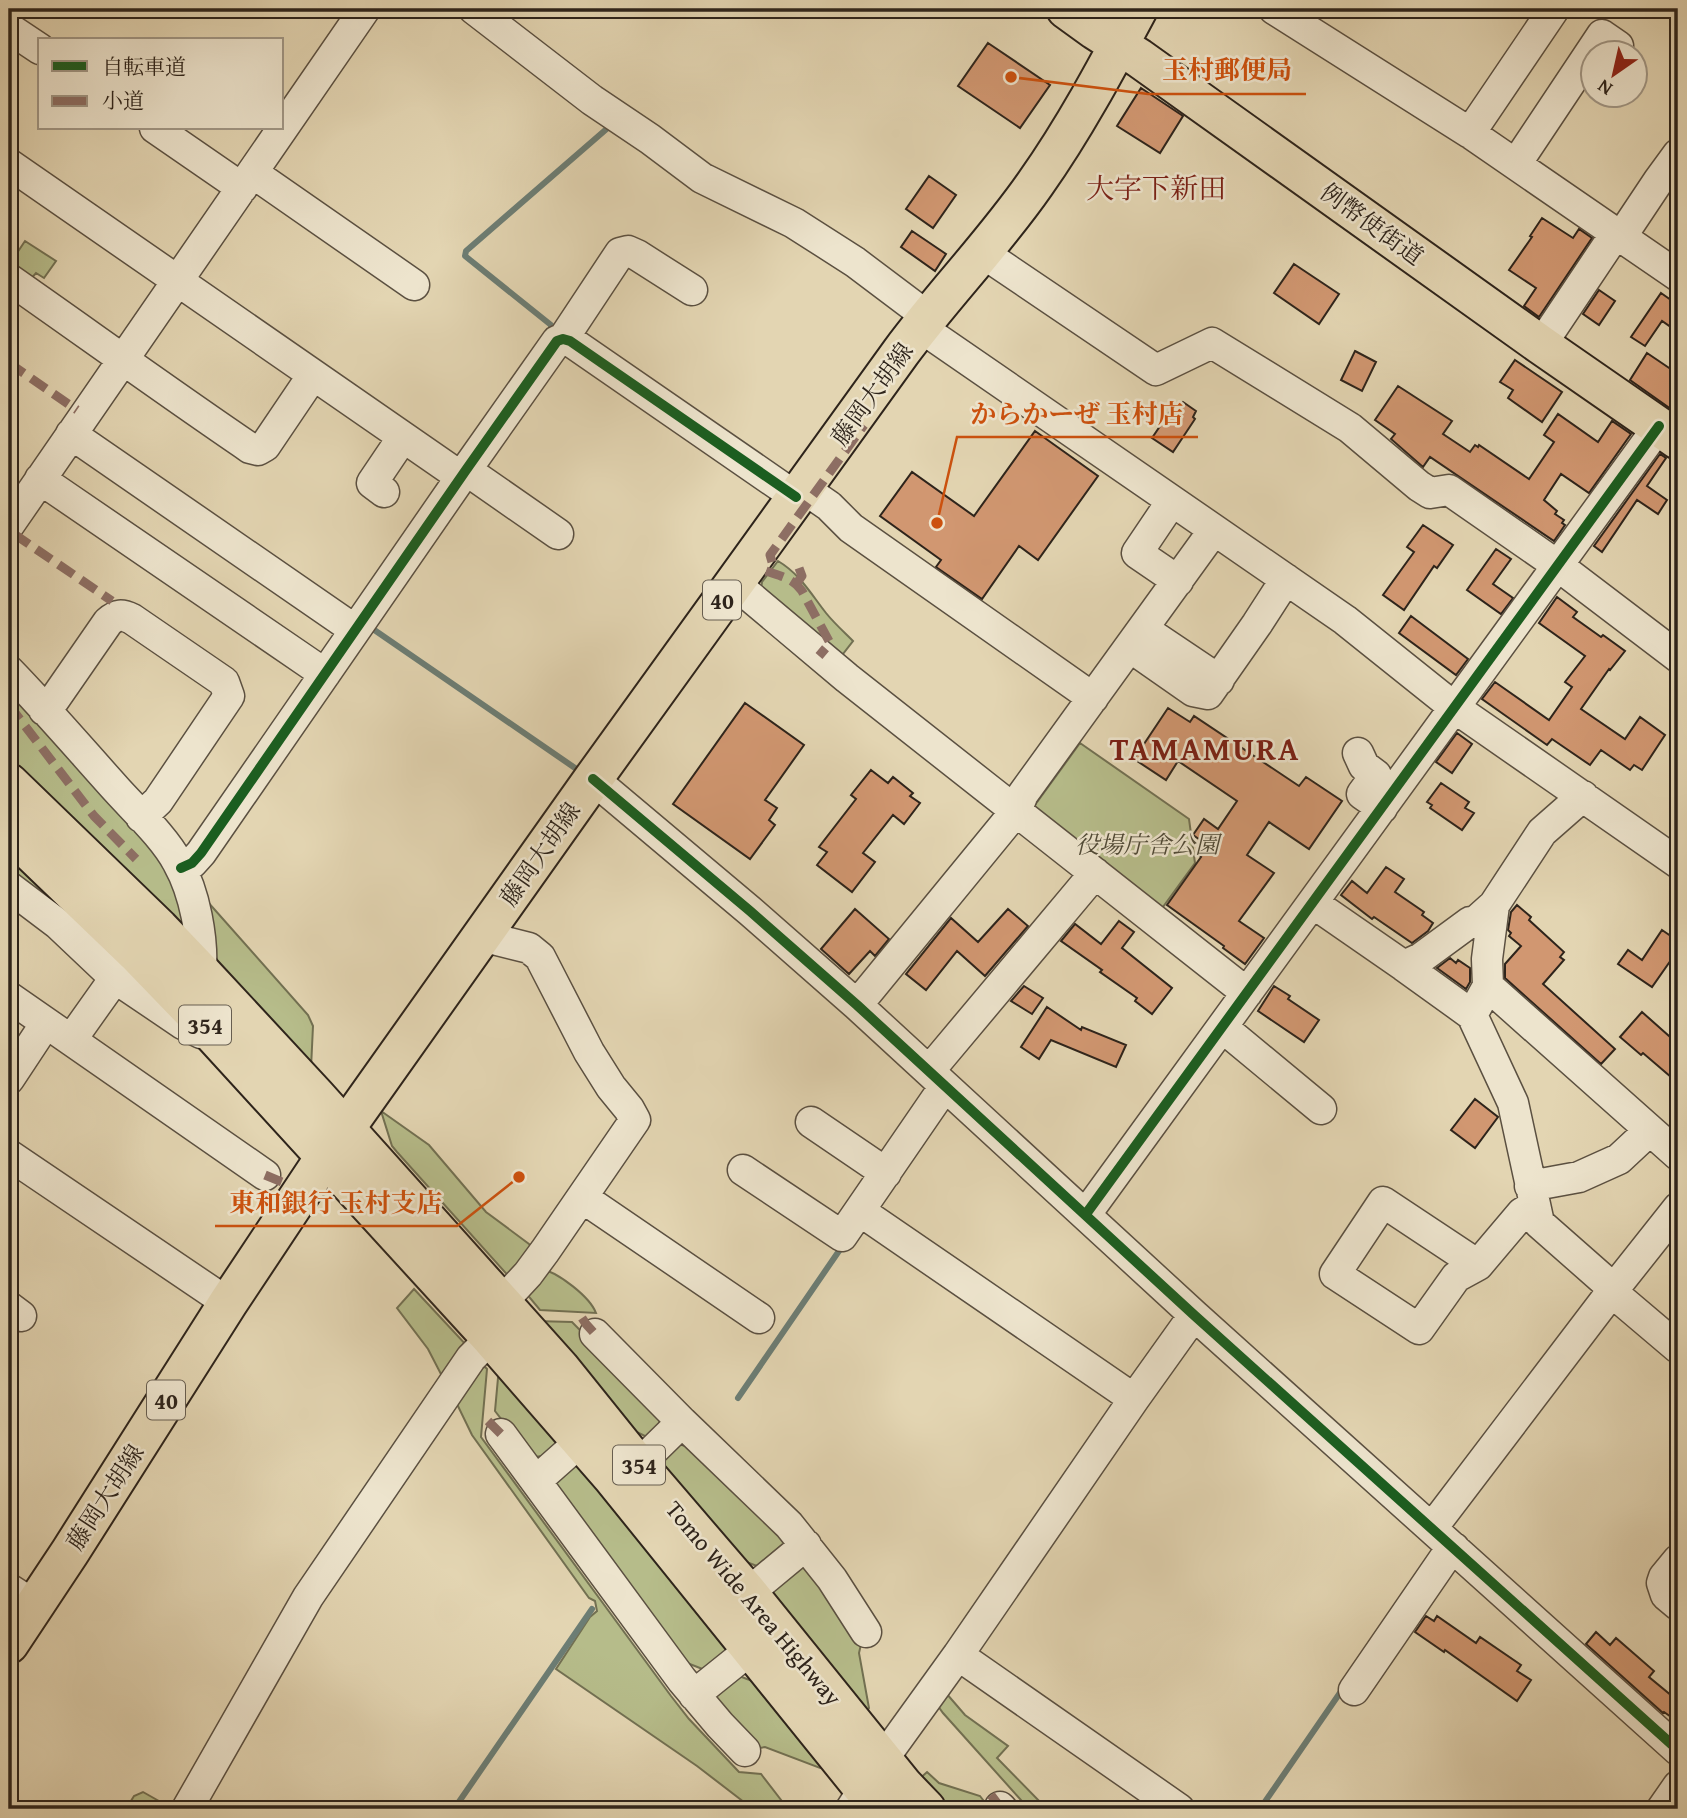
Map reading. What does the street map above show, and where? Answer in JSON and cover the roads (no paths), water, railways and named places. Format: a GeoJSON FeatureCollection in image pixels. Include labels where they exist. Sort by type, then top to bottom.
{"type":"FeatureCollection","features":[{"type":"Feature","properties":{"kind":"main road","name":"例幣使街道"},"geometry":{"type":"LineString","coordinates":[[1066,9],[1669,433]]}},
{"type":"Feature","properties":{"kind":"main road","name":"藤岡大胡線"},"geometry":{"type":"LineString","coordinates":[[9,1643],[21,1597],[70,1552],[228,1303],[335,1142],[593,779],[924,322],[983,253],[1035,185],[1080,113],[1138,9]]}},
{"type":"Feature","properties":{"kind":"main road","name":"Tomo Wide Area Highway"},"geometry":{"type":"LineString","coordinates":[[9,783],[201,972],[491,1338],[621,1488],[750,1650],[869,1792],[926,1809]]}},
{"type":"Feature","properties":{"kind":"main road","name":"Tomo Wide Area Highway"},"geometry":{"type":"LineString","coordinates":[[9,831],[138,955],[218,1039],[335,1142],[502,1302],[748,1593],[869,1792]]}},
{"type":"Feature","properties":{"kind":"street"},"geometry":{"type":"LineString","coordinates":[[284,127],[365,9]]}},
{"type":"Feature","properties":{"kind":"street"},"geometry":{"type":"LineString","coordinates":[[474,9],[592,100],[702,178],[794,223],[855,262],[924,322],[1172,501],[1345,620],[1455,708],[1678,863]]}},
{"type":"Feature","properties":{"kind":"street"},"geometry":{"type":"LineString","coordinates":[[1274,9],[1470,133],[1678,276]]}},
{"type":"Feature","properties":{"kind":"street"},"geometry":{"type":"LineString","coordinates":[[1470,133],[1554,9]]}},
{"type":"Feature","properties":{"kind":"street"},"geometry":{"type":"LineString","coordinates":[[13,31],[38,48]]}},
{"type":"Feature","properties":{"kind":"street"},"geometry":{"type":"LineString","coordinates":[[1516,164],[1578,71]]}},
{"type":"Feature","properties":{"kind":"street"},"geometry":{"type":"LineString","coordinates":[[159,130],[248,180],[414,285]]}},
{"type":"Feature","properties":{"kind":"street"},"geometry":{"type":"LineString","coordinates":[[9,525],[282,130]]}},
{"type":"Feature","properties":{"kind":"street"},"geometry":{"type":"LineString","coordinates":[[1541,345],[1678,154]]}},
{"type":"Feature","properties":{"kind":"street"},"geometry":{"type":"LineString","coordinates":[[9,164],[403,437],[558,534]]}},
{"type":"Feature","properties":{"kind":"street"},"geometry":{"type":"LineString","coordinates":[[563,339],[620,253],[628,251],[637,255],[692,290]]}},
{"type":"Feature","properties":{"kind":"street"},"geometry":{"type":"LineString","coordinates":[[983,253],[1156,370],[1212,343],[1350,428],[1430,493],[1449,490],[1557,565],[1678,657]]}},
{"type":"Feature","properties":{"kind":"street"},"geometry":{"type":"LineString","coordinates":[[9,279],[250,448],[258,450],[265,446],[313,375]]}},
{"type":"Feature","properties":{"kind":"street"},"geometry":{"type":"LineString","coordinates":[[181,868],[192,863],[201,853],[551,348],[563,339],[570,341],[799,493],[829,506],[850,528],[1093,698]]}},
{"type":"Feature","properties":{"kind":"street"},"geometry":{"type":"LineString","coordinates":[[1086,1214],[1557,565],[1669,433]]}},
{"type":"Feature","properties":{"kind":"street"},"geometry":{"type":"LineString","coordinates":[[71,434],[355,630]]}},
{"type":"Feature","properties":{"kind":"street"},"geometry":{"type":"LineString","coordinates":[[384,492],[372,483],[403,437]]}},
{"type":"Feature","properties":{"kind":"street"},"geometry":{"type":"LineString","coordinates":[[40,478],[325,674]]}},
{"type":"Feature","properties":{"kind":"street"},"geometry":{"type":"LineString","coordinates":[[1172,501],[1137,554],[1178,581]]}},
{"type":"Feature","properties":{"kind":"street"},"geometry":{"type":"LineString","coordinates":[[857,1005],[1017,811],[1023,794],[1214,530]]}},
{"type":"Feature","properties":{"kind":"street"},"geometry":{"type":"LineString","coordinates":[[1137,638],[1193,691],[1208,694],[1286,579]]}},
{"type":"Feature","properties":{"kind":"street"},"geometry":{"type":"LineString","coordinates":[[734,583],[837,671],[1247,993]]}},
{"type":"Feature","properties":{"kind":"street"},"geometry":{"type":"LineString","coordinates":[[44,710],[115,616],[123,615],[132,619],[224,682],[229,696],[158,801],[141,817]]}},
{"type":"Feature","properties":{"kind":"street"},"geometry":{"type":"LineString","coordinates":[[9,671],[141,817],[181,868],[190,891],[201,938],[201,972]]}},
{"type":"Feature","properties":{"kind":"street"},"geometry":{"type":"LineString","coordinates":[[1358,753],[1364,766],[1376,775],[1362,794],[1382,808]]}},
{"type":"Feature","properties":{"kind":"street"},"geometry":{"type":"LineString","coordinates":[[593,779],[857,1005],[1194,1315],[1678,1750]]}},
{"type":"Feature","properties":{"kind":"street"},"geometry":{"type":"LineString","coordinates":[[1404,966],[1421,958],[1470,922],[1474,923],[1494,905],[1542,832],[1583,796]]}},
{"type":"Feature","properties":{"kind":"street"},"geometry":{"type":"LineString","coordinates":[[743,1170],[842,1236],[886,1173],[937,1078],[1095,873]]}},
{"type":"Feature","properties":{"kind":"street"},"geometry":{"type":"LineString","coordinates":[[9,887],[58,924],[115,978],[183,1024],[218,1039]]}},
{"type":"Feature","properties":{"kind":"street"},"geometry":{"type":"LineString","coordinates":[[1313,903],[1472,1015],[1513,1103],[1539,1223],[1619,1298],[1678,1348]]}},
{"type":"Feature","properties":{"kind":"street"},"geometry":{"type":"LineString","coordinates":[[1472,1015],[1488,986],[1487,959],[1494,905]]}},
{"type":"Feature","properties":{"kind":"street"},"geometry":{"type":"LineString","coordinates":[[481,936],[529,948],[540,957],[589,1052],[635,1120],[528,1274],[502,1302]]}},
{"type":"Feature","properties":{"kind":"street"},"geometry":{"type":"LineString","coordinates":[[71,1040],[115,978]]}},
{"type":"Feature","properties":{"kind":"street"},"geometry":{"type":"LineString","coordinates":[[1488,986],[1678,1155]]}},
{"type":"Feature","properties":{"kind":"street"},"geometry":{"type":"LineString","coordinates":[[9,997],[265,1175]]}},
{"type":"Feature","properties":{"kind":"street"},"geometry":{"type":"LineString","coordinates":[[9,1079],[46,1023]]}},
{"type":"Feature","properties":{"kind":"street"},"geometry":{"type":"LineString","coordinates":[[1222,1027],[1321,1110]]}},
{"type":"Feature","properties":{"kind":"street"},"geometry":{"type":"LineString","coordinates":[[811,1122],[886,1173]]}},
{"type":"Feature","properties":{"kind":"street"},"geometry":{"type":"LineString","coordinates":[[1478,1265],[1383,1202],[1335,1275],[1419,1329],[1456,1277],[1478,1265],[1522,1213],[1532,1196],[1619,1159],[1649,1130]]}},
{"type":"Feature","properties":{"kind":"street"},"geometry":{"type":"LineString","coordinates":[[9,1155],[228,1303]]}},
{"type":"Feature","properties":{"kind":"street"},"geometry":{"type":"LineString","coordinates":[[583,1198],[759,1318]]}},
{"type":"Feature","properties":{"kind":"street"},"geometry":{"type":"LineString","coordinates":[[1432,1528],[1678,1209]]}},
{"type":"Feature","properties":{"kind":"street"},"geometry":{"type":"LineString","coordinates":[[860,1211],[1134,1399]]}},
{"type":"Feature","properties":{"kind":"street"},"geometry":{"type":"LineString","coordinates":[[869,1792],[957,1655],[1194,1315]]}},
{"type":"Feature","properties":{"kind":"street"},"geometry":{"type":"LineString","coordinates":[[595,1334],[759,1495],[806,1545],[832,1579],[866,1632]]}},
{"type":"Feature","properties":{"kind":"street"},"geometry":{"type":"LineString","coordinates":[[187,1809],[308,1597],[471,1358],[491,1338]]}},
{"type":"Feature","properties":{"kind":"street"},"geometry":{"type":"LineString","coordinates":[[638,1465],[682,1422]]}},
{"type":"Feature","properties":{"kind":"street"},"geometry":{"type":"LineString","coordinates":[[502,1434],[694,1695],[746,1751]]}},
{"type":"Feature","properties":{"kind":"street"},"geometry":{"type":"LineString","coordinates":[[537,1480],[581,1441]]}},
{"type":"Feature","properties":{"kind":"street"},"geometry":{"type":"LineString","coordinates":[[748,1593],[806,1545]]}},
{"type":"Feature","properties":{"kind":"street"},"geometry":{"type":"LineString","coordinates":[[1354,1690],[1454,1548]]}},
{"type":"Feature","properties":{"kind":"street"},"geometry":{"type":"LineString","coordinates":[[1678,1560],[1662,1583],[1666,1595],[1678,1605]]}},
{"type":"Feature","properties":{"kind":"street"},"geometry":{"type":"LineString","coordinates":[[694,1695],[750,1650]]}},
{"type":"Feature","properties":{"kind":"street"},"geometry":{"type":"LineString","coordinates":[[957,1655],[1179,1809]]}},
{"type":"Feature","properties":{"kind":"street"},"geometry":{"type":"LineString","coordinates":[[1662,1809],[1678,1786]]}},
{"type":"Feature","properties":{"kind":"waterway"},"geometry":{"type":"LineString","coordinates":[[551,329],[551,325],[465,256],[466,251],[610,126]]}},
{"type":"Feature","properties":{"kind":"waterway"},"geometry":{"type":"LineString","coordinates":[[370,627],[575,768]]}},
{"type":"Feature","properties":{"kind":"waterway"},"geometry":{"type":"LineString","coordinates":[[738,1398],[841,1248]]}},
{"type":"Feature","properties":{"kind":"waterway"},"geometry":{"type":"LineString","coordinates":[[454,1809],[592,1609]]}},
{"type":"Feature","properties":{"kind":"waterway"},"geometry":{"type":"LineString","coordinates":[[1260,1809],[1344,1687]]}},
{"type":"Feature","properties":{"kind":"place","name":"玉村郵便局"},"geometry":{"type":"Point","coordinates":[1011,77]}},
{"type":"Feature","properties":{"kind":"place","name":"からかーぜ 玉村店"},"geometry":{"type":"Point","coordinates":[937,523]}},
{"type":"Feature","properties":{"kind":"place","name":"東和銀行 玉村支店"},"geometry":{"type":"Point","coordinates":[519,1177]}},
{"type":"Feature","properties":{"kind":"district","name":"大字下新田"},"geometry":{"type":"Point","coordinates":[1156,187]}},
{"type":"Feature","properties":{"kind":"district","name":"TAMAMURA"},"geometry":{"type":"Point","coordinates":[1205,748]}},
{"type":"Feature","properties":{"kind":"park label","name":"役場庁舎公園"},"geometry":{"type":"Point","coordinates":[1147,844]}}]}
